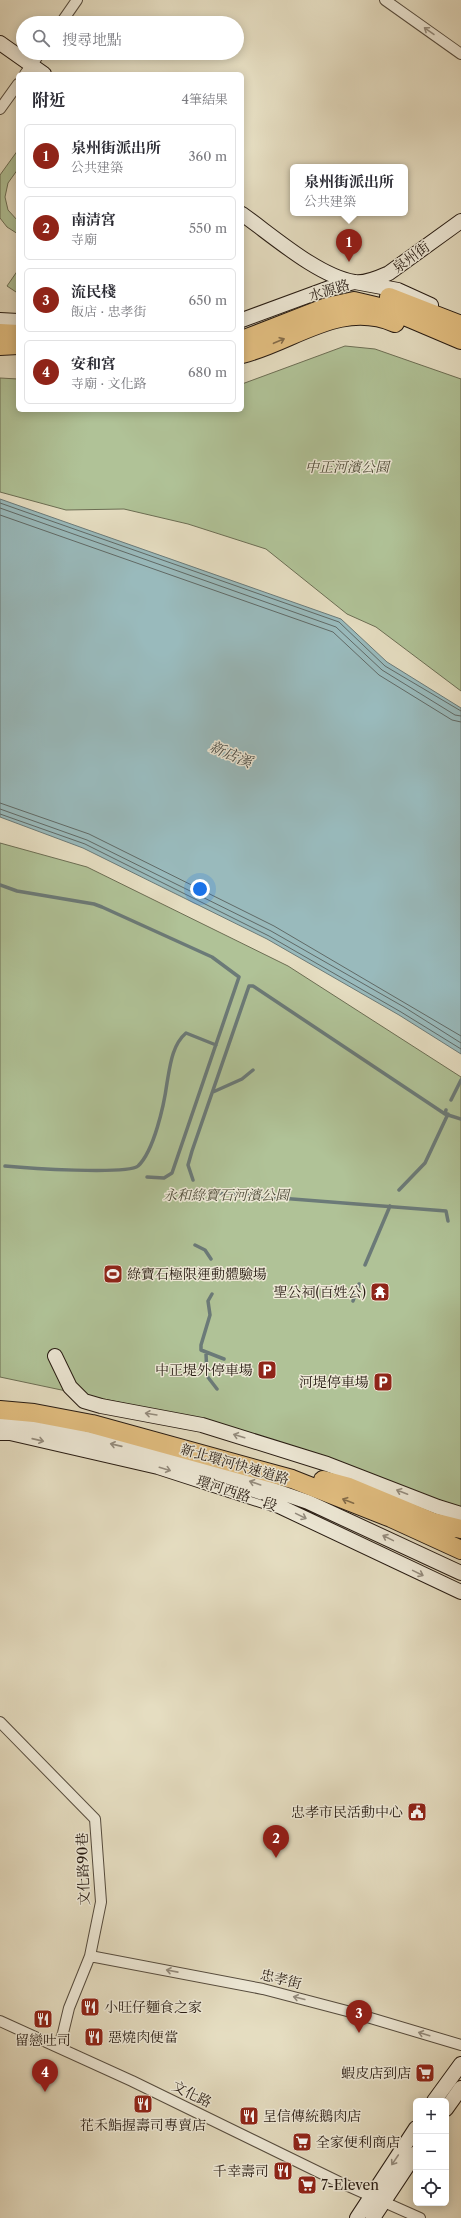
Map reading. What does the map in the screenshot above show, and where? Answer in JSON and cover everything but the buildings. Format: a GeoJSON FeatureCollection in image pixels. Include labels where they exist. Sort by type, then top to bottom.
{"type":"FeatureCollection","features":[{"type":"Feature","properties":{"kind":"highway"},"geometry":{"type":"LineString","coordinates":[[244,339],[327,307],[355,291]]}},
{"type":"Feature","properties":{"kind":"highway"},"geometry":{"type":"LineString","coordinates":[[244,329],[328,296],[355,291],[461,325]]}},
{"type":"Feature","properties":{"kind":"highway"},"geometry":{"type":"LineString","coordinates":[[392,304],[461,340]]}},
{"type":"Feature","properties":{"kind":"highway"},"geometry":{"type":"LineString","coordinates":[[244,353],[257,350],[325,321],[358,315],[388,320],[461,352]]}},
{"type":"Feature","properties":{"kind":"highway"},"geometry":{"type":"LineString","coordinates":[[0,333],[16,334]]}},
{"type":"Feature","properties":{"kind":"highway"},"geometry":{"type":"LineString","coordinates":[[0,346],[16,345]]}},
{"type":"Feature","properties":{"kind":"highway"},"geometry":{"type":"LineString","coordinates":[[0,353],[16,354]]}},
{"type":"Feature","properties":{"kind":"highway","name":"新北環河快速道路"},"geometry":{"type":"LineString","coordinates":[[0,1410],[34,1413],[92,1424],[292,1479],[391,1518],[461,1550]]}},
{"type":"Feature","properties":{"kind":"highway"},"geometry":{"type":"LineString","coordinates":[[92,1424],[161,1434],[349,1487],[433,1522],[461,1529]]}},
{"type":"Feature","properties":{"kind":"main road"},"geometry":{"type":"LineString","coordinates":[[0,43],[16,58]]}},
{"type":"Feature","properties":{"kind":"main road"},"geometry":{"type":"LineString","coordinates":[[18,60],[28,70]]}},
{"type":"Feature","properties":{"kind":"main road"},"geometry":{"type":"LineString","coordinates":[[244,215],[318,269],[355,291]]}},
{"type":"Feature","properties":{"kind":"main road","name":"泉州街"},"geometry":{"type":"LineString","coordinates":[[355,291],[390,273],[461,221]]}},
{"type":"Feature","properties":{"kind":"main road","name":"水源路"},"geometry":{"type":"LineString","coordinates":[[244,319],[330,288],[355,291],[398,290],[461,318]]}},
{"type":"Feature","properties":{"kind":"main road"},"geometry":{"type":"LineString","coordinates":[[0,320],[16,321]]}},
{"type":"Feature","properties":{"kind":"main road"},"geometry":{"type":"LineString","coordinates":[[55,1356],[70,1387],[84,1401],[101,1406],[189,1421],[327,1464],[438,1507],[461,1514]]}},
{"type":"Feature","properties":{"kind":"main road","name":"環河西路一段"},"geometry":{"type":"LineString","coordinates":[[0,1423],[27,1425],[172,1458],[247,1481],[308,1502],[461,1573]]}},
{"type":"Feature","properties":{"kind":"main road","name":"環河西路一段"},"geometry":{"type":"LineString","coordinates":[[0,1433],[158,1467],[279,1506],[461,1592]]}},
{"type":"Feature","properties":{"kind":"main road"},"geometry":{"type":"LineString","coordinates":[[436,2098],[461,2064]]}},
{"type":"Feature","properties":{"kind":"main road"},"geometry":{"type":"LineString","coordinates":[[449,2105],[461,2088]]}},
{"type":"Feature","properties":{"kind":"main road"},"geometry":{"type":"LineString","coordinates":[[357,2218],[413,2132]]}},
{"type":"Feature","properties":{"kind":"main road"},"geometry":{"type":"LineString","coordinates":[[373,2218],[413,2157]]}},
{"type":"Feature","properties":{"kind":"street"},"geometry":{"type":"LineString","coordinates":[[66,16],[77,0]]}},
{"type":"Feature","properties":{"kind":"street"},"geometry":{"type":"LineString","coordinates":[[385,0],[461,54]]}},
{"type":"Feature","properties":{"kind":"street"},"geometry":{"type":"LineString","coordinates":[[28,70],[35,60]]}},
{"type":"Feature","properties":{"kind":"street"},"geometry":{"type":"LineString","coordinates":[[0,109],[16,87]]}},
{"type":"Feature","properties":{"kind":"street","name":"文化路90巷"},"geometry":{"type":"LineString","coordinates":[[0,1722],[95,1819],[101,1902],[90,1956],[69,2008],[64,2033],[58,2048]]}},
{"type":"Feature","properties":{"kind":"street","name":"忠孝街"},"geometry":{"type":"LineString","coordinates":[[90,1956],[263,1989],[347,2011],[461,2046]]}},
{"type":"Feature","properties":{"kind":"street","name":"文化路"},"geometry":{"type":"LineString","coordinates":[[0,2021],[132,2081],[370,2196],[420,2218]]}},
{"type":"Feature","properties":{"kind":"green space"},"geometry":{"type":"Polygon","coordinates":[[[16,153],[16,172],[8,183],[5,197],[8,210],[16,219],[16,233],[7,227],[0,218],[0,175],[16,153]]]}},
{"type":"Feature","properties":{"kind":"green space"},"geometry":{"type":"Polygon","coordinates":[[[16,273],[16,292],[7,286],[16,273]]]}},
{"type":"Feature","properties":{"kind":"green space","name":"中正河濱公園"},"geometry":{"type":"Polygon","coordinates":[[[345,346],[375,349],[461,379],[461,691],[376,627],[347,614],[266,549],[188,524],[124,509],[66,510],[0,492],[0,378],[16,379],[16,412],[244,412],[244,383],[345,346]]]}},
{"type":"Feature","properties":{"kind":"green space","name":"永和綠寶石河濱公園"},"geometry":{"type":"Polygon","coordinates":[[[0,843],[87,867],[288,966],[461,1077],[461,1518],[156,1410],[0,1377],[0,843]]]}},
{"type":"Feature","properties":{"kind":"water","name":"新店溪"},"geometry":{"type":"Polygon","coordinates":[[[0,499],[341,619],[387,662],[461,708],[461,1054],[399,1015],[267,939],[83,848],[0,817],[0,499]]]}},
{"type":"Feature","properties":{"kind":"waterway"},"geometry":{"type":"LineString","coordinates":[[0,885],[17,891],[94,904],[102,907],[212,957],[239,977],[172,1173],[164,1178],[147,1177]]}},
{"type":"Feature","properties":{"kind":"waterway"},"geometry":{"type":"LineString","coordinates":[[193,1180],[188,1165],[192,1151],[249,986],[253,986],[445,1114]]}},
{"type":"Feature","properties":{"kind":"waterway"},"geometry":{"type":"LineString","coordinates":[[5,1166],[96,1170],[130,1169],[138,1166],[144,1159],[153,1139],[163,1103],[171,1063],[181,1038],[186,1033],[216,1045]]}},
{"type":"Feature","properties":{"kind":"waterway"},"geometry":{"type":"LineString","coordinates":[[213,1092],[242,1079],[253,1070]]}},
{"type":"Feature","properties":{"kind":"waterway"},"geometry":{"type":"LineString","coordinates":[[451,1100],[461,1080]]}},
{"type":"Feature","properties":{"kind":"waterway"},"geometry":{"type":"LineString","coordinates":[[446,1110],[445,1114],[461,1119]]}},
{"type":"Feature","properties":{"kind":"waterway"},"geometry":{"type":"LineString","coordinates":[[399,1190],[425,1163],[448,1114]]}},
{"type":"Feature","properties":{"kind":"waterway"},"geometry":{"type":"LineString","coordinates":[[191,1191],[446,1211],[448,1221]]}},
{"type":"Feature","properties":{"kind":"waterway"},"geometry":{"type":"LineString","coordinates":[[365,1265],[390,1206]]}},
{"type":"Feature","properties":{"kind":"waterway"},"geometry":{"type":"LineString","coordinates":[[195,1245],[205,1250],[211,1259]]}},
{"type":"Feature","properties":{"kind":"waterway"},"geometry":{"type":"LineString","coordinates":[[353,1301],[359,1284]]}},
{"type":"Feature","properties":{"kind":"waterway"},"geometry":{"type":"LineString","coordinates":[[212,1294],[208,1301],[210,1315],[201,1345],[201,1350],[224,1359]]}},
{"type":"Feature","properties":{"kind":"waterway"},"geometry":{"type":"LineString","coordinates":[[206,1354],[207,1376],[217,1389]]}},
{"type":"Feature","properties":{"kind":"place","name":"泉州街派出所"},"geometry":{"type":"Point","coordinates":[349,262]}},
{"type":"Feature","properties":{"kind":"place","name":"綠寶石極限運動體驗場"},"geometry":{"type":"Point","coordinates":[113,1274]}},
{"type":"Feature","properties":{"kind":"place","name":"聖公祠(百姓公)"},"geometry":{"type":"Point","coordinates":[380,1292]}},
{"type":"Feature","properties":{"kind":"place","name":"中正堤外停車場"},"geometry":{"type":"Point","coordinates":[267,1370]}},
{"type":"Feature","properties":{"kind":"place","name":"河堤停車場"},"geometry":{"type":"Point","coordinates":[383,1382]}},
{"type":"Feature","properties":{"kind":"place","name":"忠孝市民活動中心"},"geometry":{"type":"Point","coordinates":[417,1812]}},
{"type":"Feature","properties":{"kind":"place","name":"南清宮"},"geometry":{"type":"Point","coordinates":[276,1858]}},
{"type":"Feature","properties":{"kind":"place","name":"小旺仔麵食之家"},"geometry":{"type":"Point","coordinates":[90,2007]}},
{"type":"Feature","properties":{"kind":"place","name":"留戀吐司"},"geometry":{"type":"Point","coordinates":[43,2019]}},
{"type":"Feature","properties":{"kind":"place","name":"流民棧"},"geometry":{"type":"Point","coordinates":[359,2033]}},
{"type":"Feature","properties":{"kind":"place","name":"惡燒肉便當"},"geometry":{"type":"Point","coordinates":[94,2037]}},
{"type":"Feature","properties":{"kind":"place","name":"蝦皮店到店"},"geometry":{"type":"Point","coordinates":[425,2073]}},
{"type":"Feature","properties":{"kind":"place","name":"安和宮"},"geometry":{"type":"Point","coordinates":[45,2092]}},
{"type":"Feature","properties":{"kind":"place","name":"花禾鮨握壽司專賣店"},"geometry":{"type":"Point","coordinates":[143,2104]}},
{"type":"Feature","properties":{"kind":"place","name":"呈信傳統鵝肉店"},"geometry":{"type":"Point","coordinates":[249,2116]}},
{"type":"Feature","properties":{"kind":"place","name":"全家便利商店"},"geometry":{"type":"Point","coordinates":[302,2142]}},
{"type":"Feature","properties":{"kind":"place","name":"千幸壽司"},"geometry":{"type":"Point","coordinates":[283,2171]}},
{"type":"Feature","properties":{"kind":"place","name":"7-Eleven"},"geometry":{"type":"Point","coordinates":[307,2185]}}]}
